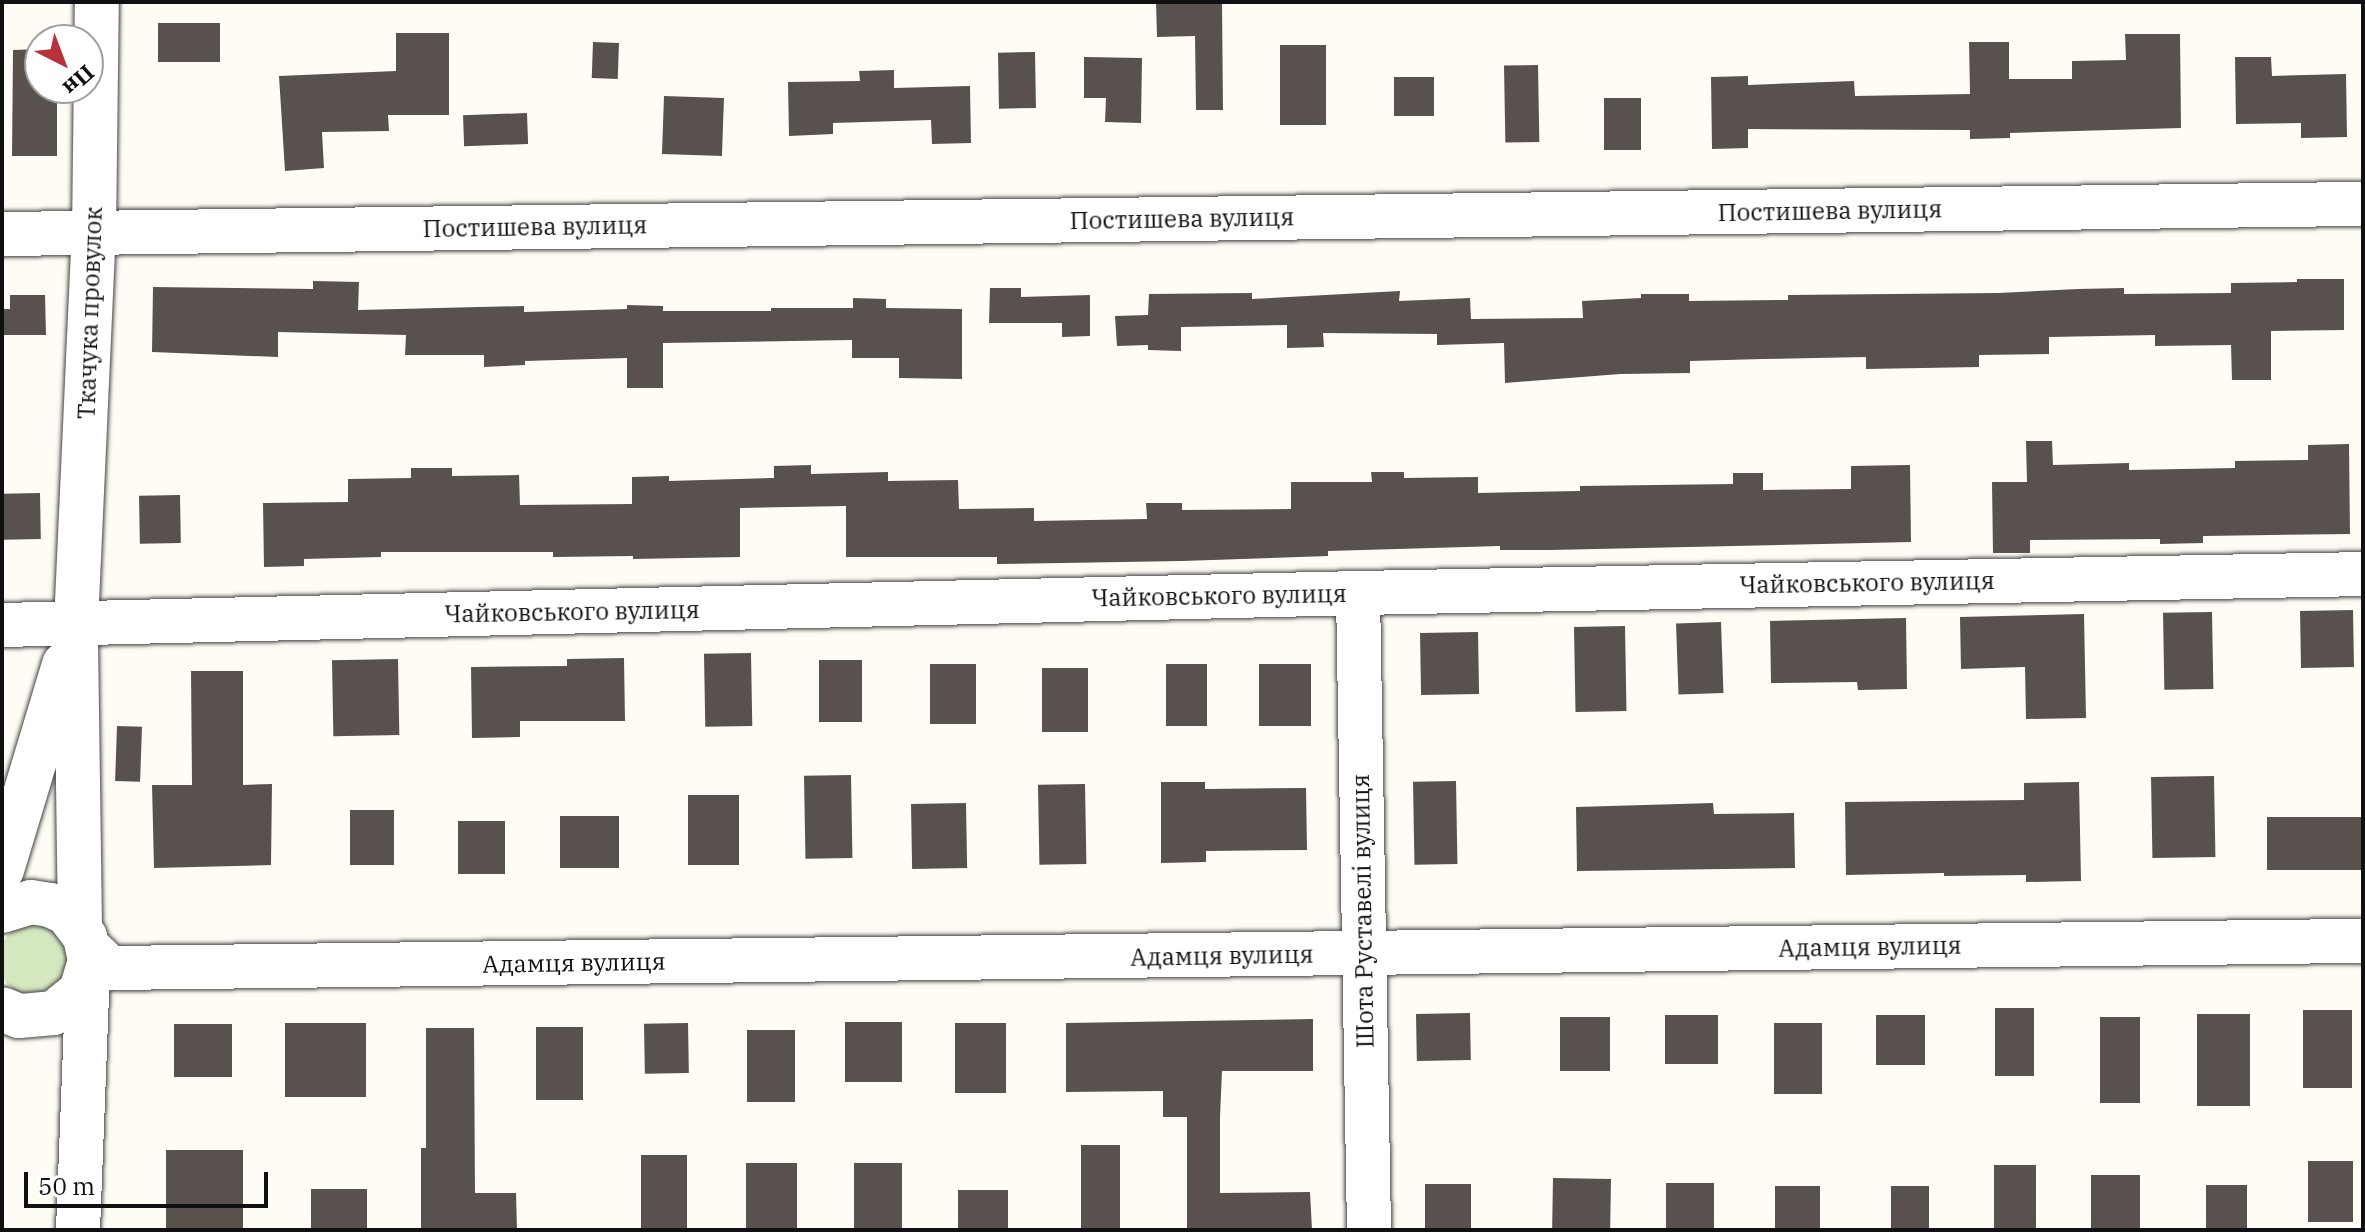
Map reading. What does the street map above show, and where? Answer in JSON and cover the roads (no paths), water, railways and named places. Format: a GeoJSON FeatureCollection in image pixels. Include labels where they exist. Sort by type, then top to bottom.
{"type":"FeatureCollection","features":[{"type":"Feature","properties":{"kind":"street","name":"Ткачука провулок"},"geometry":{"type":"LineString","coordinates":[[76,624],[94,233],[97,2]]}},
{"type":"Feature","properties":{"kind":"street","name":"Постишева вулиця"},"geometry":{"type":"LineString","coordinates":[[2,234],[2363,204]]}},
{"type":"Feature","properties":{"kind":"street","name":"Чайковського вулиця"},"geometry":{"type":"LineString","coordinates":[[2,625],[1358,593],[2363,574]]}},
{"type":"Feature","properties":{"kind":"street","name":"Шота Руставелі вулиця"},"geometry":{"type":"LineString","coordinates":[[1358,593],[1369,1230]]}},
{"type":"Feature","properties":{"kind":"street"},"geometry":{"type":"LineString","coordinates":[[2,870],[76,624]]}},
{"type":"Feature","properties":{"kind":"street"},"geometry":{"type":"LineString","coordinates":[[76,624],[86,950],[78,1230]]}},
{"type":"Feature","properties":{"kind":"street","name":"Адамця вулиця"},"geometry":{"type":"LineString","coordinates":[[2,911],[31,902],[50,905],[67,913],[86,950],[110,968],[2363,941]]}},
{"type":"Feature","properties":{"kind":"street"},"geometry":{"type":"LineString","coordinates":[[2,1009],[28,1017],[54,1013],[69,1004],[86,950]]}}]}
